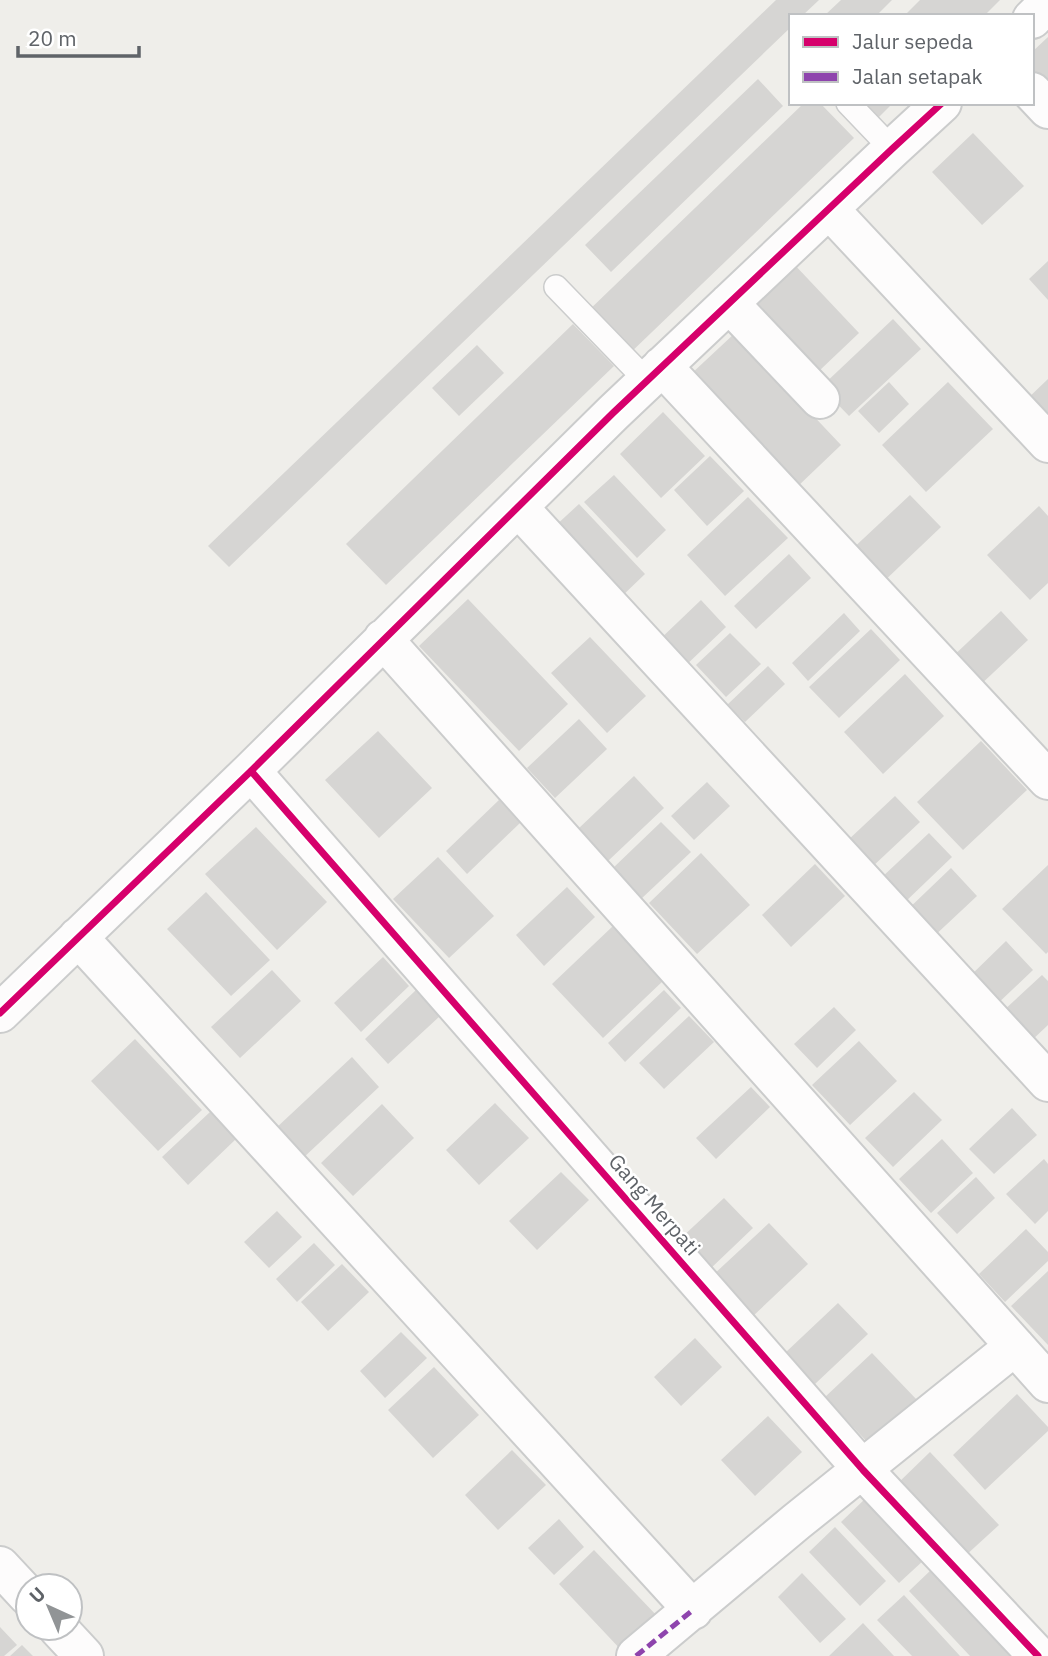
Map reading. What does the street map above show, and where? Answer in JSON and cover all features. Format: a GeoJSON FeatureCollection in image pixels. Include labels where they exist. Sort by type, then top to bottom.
{"type":"FeatureCollection","features":[{"type":"Feature","properties":{"kind":"street"},"geometry":{"type":"LineString","coordinates":[[1034,17],[1048,3]]}},
{"type":"Feature","properties":{"kind":"street"},"geometry":{"type":"LineString","coordinates":[[1034,94],[1048,109]]}},
{"type":"Feature","properties":{"kind":"street"},"geometry":{"type":"LineString","coordinates":[[0,1013],[251,771],[655,373],[940,105]]}},
{"type":"Feature","properties":{"kind":"street"},"geometry":{"type":"LineString","coordinates":[[829,209],[1048,443]]}},
{"type":"Feature","properties":{"kind":"street"},"geometry":{"type":"LineString","coordinates":[[729,303],[820,400]]}},
{"type":"Feature","properties":{"kind":"street"},"geometry":{"type":"LineString","coordinates":[[655,373],[1048,780]]}},
{"type":"Feature","properties":{"kind":"street"},"geometry":{"type":"LineString","coordinates":[[519,507],[1048,1083]]}},
{"type":"Feature","properties":{"kind":"street"},"geometry":{"type":"LineString","coordinates":[[383,639],[1048,1383]]}},
{"type":"Feature","properties":{"kind":"street","name":"Gang Merpati"},"geometry":{"type":"LineString","coordinates":[[251,771],[863,1469],[1040,1656]]}},
{"type":"Feature","properties":{"kind":"street"},"geometry":{"type":"LineString","coordinates":[[78,936],[693,1610]]}},
{"type":"Feature","properties":{"kind":"street"},"geometry":{"type":"LineString","coordinates":[[636,1656],[796,1522],[1015,1346]]}},
{"type":"Feature","properties":{"kind":"street"},"geometry":{"type":"LineString","coordinates":[[71,1642],[84,1656]]}},
{"type":"Feature","properties":{"kind":"street"},"geometry":{"type":"LineString","coordinates":[[1040,1656],[1048,1650]]}},
{"type":"Feature","properties":{"kind":"lane"},"geometry":{"type":"LineString","coordinates":[[850,105],[892,149]]}},
{"type":"Feature","properties":{"kind":"lane"},"geometry":{"type":"LineString","coordinates":[[556,287],[655,373]]}},
{"type":"Feature","properties":{"kind":"building"},"geometry":{"type":"Polygon","coordinates":[[[776,0],[819,0],[804,14],[789,14],[789,29],[229,567],[208,546],[776,0]]]}},
{"type":"Feature","properties":{"kind":"building"},"geometry":{"type":"Polygon","coordinates":[[[841,0],[892,0],[878,14],[826,14],[841,0]]]}},
{"type":"Feature","properties":{"kind":"building"},"geometry":{"type":"Polygon","coordinates":[[[920,0],[1000,0],[986,14],[906,14],[920,0]]]}},
{"type":"Feature","properties":{"kind":"building"},"geometry":{"type":"Polygon","coordinates":[[[1048,37],[1048,79],[1039,87],[1034,81],[1034,50],[1048,37]]]}},
{"type":"Feature","properties":{"kind":"building"},"geometry":{"type":"Polygon","coordinates":[[[758,79],[783,106],[611,272],[585,245],[758,79]]]}},
{"type":"Feature","properties":{"kind":"building"},"geometry":{"type":"Polygon","coordinates":[[[802,105],[822,105],[854,138],[626,357],[585,314],[802,105]]]}},
{"type":"Feature","properties":{"kind":"building"},"geometry":{"type":"Polygon","coordinates":[[[862,105],[891,105],[876,120],[862,105]]]}},
{"type":"Feature","properties":{"kind":"building"},"geometry":{"type":"Polygon","coordinates":[[[973,133],[1024,186],[982,225],[932,172],[973,133]]]}},
{"type":"Feature","properties":{"kind":"building"},"geometry":{"type":"Polygon","coordinates":[[[1048,261],[1048,300],[1029,279],[1048,261]]]}},
{"type":"Feature","properties":{"kind":"building"},"geometry":{"type":"Polygon","coordinates":[[[792,262],[859,333],[819,371],[752,300],[792,262]]]}},
{"type":"Feature","properties":{"kind":"building"},"geometry":{"type":"Polygon","coordinates":[[[893,319],[921,349],[849,416],[821,387],[893,319]]]}},
{"type":"Feature","properties":{"kind":"building"},"geometry":{"type":"Polygon","coordinates":[[[573,324],[614,366],[386,585],[346,544],[573,324]]]}},
{"type":"Feature","properties":{"kind":"building"},"geometry":{"type":"Polygon","coordinates":[[[735,333],[841,445],[796,488],[690,375],[735,333]]]}},
{"type":"Feature","properties":{"kind":"building"},"geometry":{"type":"Polygon","coordinates":[[[477,345],[504,373],[459,416],[432,388],[477,345]]]}},
{"type":"Feature","properties":{"kind":"building"},"geometry":{"type":"Polygon","coordinates":[[[1048,379],[1048,425],[1025,401],[1048,379]]]}},
{"type":"Feature","properties":{"kind":"building"},"geometry":{"type":"Polygon","coordinates":[[[889,382],[909,404],[879,433],[858,411],[889,382]]]}},
{"type":"Feature","properties":{"kind":"building"},"geometry":{"type":"Polygon","coordinates":[[[948,382],[993,429],[926,492],[882,445],[948,382]]]}},
{"type":"Feature","properties":{"kind":"building"},"geometry":{"type":"Polygon","coordinates":[[[663,412],[705,456],[661,498],[620,454],[663,412]]]}},
{"type":"Feature","properties":{"kind":"building"},"geometry":{"type":"Polygon","coordinates":[[[710,456],[744,491],[707,526],[674,490],[710,456]]]}},
{"type":"Feature","properties":{"kind":"building"},"geometry":{"type":"Polygon","coordinates":[[[614,475],[666,530],[637,558],[584,502],[614,475]]]}},
{"type":"Feature","properties":{"kind":"building"},"geometry":{"type":"Polygon","coordinates":[[[910,495],[941,527],[879,586],[848,553],[910,495]]]}},
{"type":"Feature","properties":{"kind":"building"},"geometry":{"type":"Polygon","coordinates":[[[748,497],[788,538],[725,596],[687,555],[748,497]]]}},
{"type":"Feature","properties":{"kind":"building"},"geometry":{"type":"Polygon","coordinates":[[[579,504],[645,574],[620,598],[553,528],[579,504]]]}},
{"type":"Feature","properties":{"kind":"building"},"geometry":{"type":"Polygon","coordinates":[[[1039,506],[1048,516],[1048,583],[1030,600],[987,555],[1039,506]]]}},
{"type":"Feature","properties":{"kind":"building"},"geometry":{"type":"Polygon","coordinates":[[[789,554],[811,578],[756,629],[734,606],[789,554]]]}},
{"type":"Feature","properties":{"kind":"building"},"geometry":{"type":"Polygon","coordinates":[[[468,599],[568,704],[519,751],[419,646],[468,599]]]}},
{"type":"Feature","properties":{"kind":"building"},"geometry":{"type":"Polygon","coordinates":[[[701,600],[726,627],[682,669],[656,643],[701,600]]]}},
{"type":"Feature","properties":{"kind":"building"},"geometry":{"type":"Polygon","coordinates":[[[1001,611],[1028,640],[977,688],[950,659],[1001,611]]]}},
{"type":"Feature","properties":{"kind":"building"},"geometry":{"type":"Polygon","coordinates":[[[844,613],[860,631],[808,681],[792,663],[844,613]]]}},
{"type":"Feature","properties":{"kind":"building"},"geometry":{"type":"Polygon","coordinates":[[[871,629],[900,660],[839,718],[809,687],[871,629]]]}},
{"type":"Feature","properties":{"kind":"building"},"geometry":{"type":"Polygon","coordinates":[[[730,633],[761,664],[726,697],[696,665],[730,633]]]}},
{"type":"Feature","properties":{"kind":"building"},"geometry":{"type":"Polygon","coordinates":[[[590,637],[646,696],[607,733],[551,673],[590,637]]]}},
{"type":"Feature","properties":{"kind":"building"},"geometry":{"type":"Polygon","coordinates":[[[768,666],[785,684],[745,722],[727,705],[768,666]]]}},
{"type":"Feature","properties":{"kind":"building"},"geometry":{"type":"Polygon","coordinates":[[[905,674],[944,716],[883,774],[844,732],[905,674]]]}},
{"type":"Feature","properties":{"kind":"building"},"geometry":{"type":"Polygon","coordinates":[[[579,719],[607,749],[555,798],[527,768],[579,719]]]}},
{"type":"Feature","properties":{"kind":"building"},"geometry":{"type":"Polygon","coordinates":[[[378,731],[432,788],[379,838],[325,780],[378,731]]]}},
{"type":"Feature","properties":{"kind":"building"},"geometry":{"type":"Polygon","coordinates":[[[981,741],[1027,790],[963,850],[917,802],[981,741]]]}},
{"type":"Feature","properties":{"kind":"building"},"geometry":{"type":"Polygon","coordinates":[[[634,776],[664,808],[608,861],[578,829],[634,776]]]}},
{"type":"Feature","properties":{"kind":"building"},"geometry":{"type":"Polygon","coordinates":[[[707,782],[730,806],[694,840],[671,816],[707,782]]]}},
{"type":"Feature","properties":{"kind":"building"},"geometry":{"type":"Polygon","coordinates":[[[895,796],[920,822],[871,868],[846,842],[895,796]]]}},
{"type":"Feature","properties":{"kind":"building"},"geometry":{"type":"Polygon","coordinates":[[[499,800],[520,823],[467,874],[446,851],[499,800]]]}},
{"type":"Feature","properties":{"kind":"building"},"geometry":{"type":"Polygon","coordinates":[[[661,822],[691,852],[641,899],[612,869],[661,822]]]}},
{"type":"Feature","properties":{"kind":"building"},"geometry":{"type":"Polygon","coordinates":[[[256,827],[327,902],[277,950],[205,874],[256,827]]]}},
{"type":"Feature","properties":{"kind":"building"},"geometry":{"type":"Polygon","coordinates":[[[929,833],[952,857],[903,904],[880,879],[929,833]]]}},
{"type":"Feature","properties":{"kind":"building"},"geometry":{"type":"Polygon","coordinates":[[[701,853],[750,905],[697,954],[649,903],[701,853]]]}},
{"type":"Feature","properties":{"kind":"building"},"geometry":{"type":"Polygon","coordinates":[[[438,857],[494,916],[449,958],[393,899],[438,857]]]}},
{"type":"Feature","properties":{"kind":"building"},"geometry":{"type":"Polygon","coordinates":[[[815,864],[845,896],[791,947],[762,915],[815,864]]]}},
{"type":"Feature","properties":{"kind":"building"},"geometry":{"type":"Polygon","coordinates":[[[1048,865],[1048,952],[1046,954],[1002,909],[1048,865]]]}},
{"type":"Feature","properties":{"kind":"building"},"geometry":{"type":"Polygon","coordinates":[[[951,868],[977,896],[930,940],[904,913],[951,868]]]}},
{"type":"Feature","properties":{"kind":"building"},"geometry":{"type":"Polygon","coordinates":[[[567,887],[595,917],[544,966],[516,935],[567,887]]]}},
{"type":"Feature","properties":{"kind":"building"},"geometry":{"type":"Polygon","coordinates":[[[206,892],[270,960],[231,996],[167,929],[206,892]]]}},
{"type":"Feature","properties":{"kind":"building"},"geometry":{"type":"Polygon","coordinates":[[[613,926],[664,980],[603,1038],[552,984],[613,926]]]}},
{"type":"Feature","properties":{"kind":"building"},"geometry":{"type":"Polygon","coordinates":[[[1006,941],[1033,970],[993,1008],[967,979],[1006,941]]]}},
{"type":"Feature","properties":{"kind":"building"},"geometry":{"type":"Polygon","coordinates":[[[383,957],[409,986],[361,1032],[334,1003],[383,957]]]}},
{"type":"Feature","properties":{"kind":"building"},"geometry":{"type":"Polygon","coordinates":[[[272,970],[301,1001],[240,1058],[211,1027],[272,970]]]}},
{"type":"Feature","properties":{"kind":"building"},"geometry":{"type":"Polygon","coordinates":[[[1042,975],[1048,981],[1048,1025],[1030,1042],[1002,1012],[1042,975]]]}},
{"type":"Feature","properties":{"kind":"building"},"geometry":{"type":"Polygon","coordinates":[[[416,990],[440,1016],[388,1064],[365,1039],[416,990]]]}},
{"type":"Feature","properties":{"kind":"building"},"geometry":{"type":"Polygon","coordinates":[[[664,990],[681,1008],[625,1062],[608,1043],[664,990]]]}},
{"type":"Feature","properties":{"kind":"building"},"geometry":{"type":"Polygon","coordinates":[[[834,1007],[856,1030],[817,1068],[794,1044],[834,1007]]]}},
{"type":"Feature","properties":{"kind":"building"},"geometry":{"type":"Polygon","coordinates":[[[689,1016],[714,1042],[664,1089],[639,1063],[689,1016]]]}},
{"type":"Feature","properties":{"kind":"building"},"geometry":{"type":"Polygon","coordinates":[[[135,1039],[202,1110],[158,1151],[91,1081],[135,1039]]]}},
{"type":"Feature","properties":{"kind":"building"},"geometry":{"type":"Polygon","coordinates":[[[859,1041],[897,1081],[850,1125],[812,1085],[859,1041]]]}},
{"type":"Feature","properties":{"kind":"building"},"geometry":{"type":"Polygon","coordinates":[[[352,1057],[379,1087],[302,1159],[275,1129],[352,1057]]]}},
{"type":"Feature","properties":{"kind":"building"},"geometry":{"type":"Polygon","coordinates":[[[751,1087],[770,1107],[716,1159],[696,1138],[751,1087]]]}},
{"type":"Feature","properties":{"kind":"building"},"geometry":{"type":"Polygon","coordinates":[[[914,1092],[942,1120],[893,1167],[865,1138],[914,1092]]]}},
{"type":"Feature","properties":{"kind":"building"},"geometry":{"type":"Polygon","coordinates":[[[495,1103],[529,1138],[479,1185],[446,1150],[495,1103]]]}},
{"type":"Feature","properties":{"kind":"building"},"geometry":{"type":"Polygon","coordinates":[[[382,1104],[414,1138],[353,1196],[321,1163],[382,1104]]]}},
{"type":"Feature","properties":{"kind":"building"},"geometry":{"type":"Polygon","coordinates":[[[1012,1108],[1037,1135],[994,1174],[969,1149],[1012,1108]]]}},
{"type":"Feature","properties":{"kind":"building"},"geometry":{"type":"Polygon","coordinates":[[[210,1112],[236,1139],[188,1185],[162,1157],[210,1112]]]}},
{"type":"Feature","properties":{"kind":"building"},"geometry":{"type":"Polygon","coordinates":[[[942,1139],[973,1173],[931,1213],[899,1179],[942,1139]]]}},
{"type":"Feature","properties":{"kind":"building"},"geometry":{"type":"Polygon","coordinates":[[[1044,1159],[1048,1164],[1048,1211],[1035,1224],[1006,1194],[1044,1159]]]}},
{"type":"Feature","properties":{"kind":"building"},"geometry":{"type":"Polygon","coordinates":[[[561,1172],[589,1200],[537,1250],[509,1221],[561,1172]]]}},
{"type":"Feature","properties":{"kind":"building"},"geometry":{"type":"Polygon","coordinates":[[[976,1177],[995,1198],[957,1234],[937,1213],[976,1177]]]}},
{"type":"Feature","properties":{"kind":"building"},"geometry":{"type":"Polygon","coordinates":[[[724,1198],[753,1228],[709,1270],[680,1239],[724,1198]]]}},
{"type":"Feature","properties":{"kind":"building"},"geometry":{"type":"Polygon","coordinates":[[[277,1211],[302,1237],[269,1268],[244,1242],[277,1211]]]}},
{"type":"Feature","properties":{"kind":"building"},"geometry":{"type":"Polygon","coordinates":[[[769,1223],[808,1264],[752,1317],[712,1276],[769,1223]]]}},
{"type":"Feature","properties":{"kind":"building"},"geometry":{"type":"Polygon","coordinates":[[[1026,1229],[1048,1252],[1048,1261],[1005,1302],[979,1274],[1026,1229]]]}},
{"type":"Feature","properties":{"kind":"building"},"geometry":{"type":"Polygon","coordinates":[[[314,1243],[335,1265],[297,1302],[276,1279],[314,1243]]]}},
{"type":"Feature","properties":{"kind":"building"},"geometry":{"type":"Polygon","coordinates":[[[342,1264],[369,1292],[328,1331],[301,1302],[342,1264]]]}},
{"type":"Feature","properties":{"kind":"building"},"geometry":{"type":"Polygon","coordinates":[[[1048,1271],[1048,1345],[1011,1306],[1048,1271]]]}},
{"type":"Feature","properties":{"kind":"building"},"geometry":{"type":"Polygon","coordinates":[[[838,1303],[868,1334],[815,1384],[785,1353],[838,1303]]]}},
{"type":"Feature","properties":{"kind":"building"},"geometry":{"type":"Polygon","coordinates":[[[401,1332],[427,1358],[385,1398],[360,1371],[401,1332]]]}},
{"type":"Feature","properties":{"kind":"building"},"geometry":{"type":"Polygon","coordinates":[[[695,1338],[722,1367],[681,1406],[654,1377],[695,1338]]]}},
{"type":"Feature","properties":{"kind":"building"},"geometry":{"type":"Polygon","coordinates":[[[872,1353],[918,1401],[871,1446],[825,1397],[872,1353]]]}},
{"type":"Feature","properties":{"kind":"building"},"geometry":{"type":"Polygon","coordinates":[[[434,1367],[479,1415],[433,1458],[388,1410],[434,1367]]]}},
{"type":"Feature","properties":{"kind":"building"},"geometry":{"type":"Polygon","coordinates":[[[1017,1394],[1048,1427],[1048,1431],[985,1490],[953,1455],[1017,1394]]]}},
{"type":"Feature","properties":{"kind":"building"},"geometry":{"type":"Polygon","coordinates":[[[768,1416],[802,1452],[755,1496],[721,1460],[768,1416]]]}},
{"type":"Feature","properties":{"kind":"building"},"geometry":{"type":"Polygon","coordinates":[[[512,1450],[546,1485],[498,1530],[465,1495],[512,1450]]]}},
{"type":"Feature","properties":{"kind":"building"},"geometry":{"type":"Polygon","coordinates":[[[930,1452],[999,1525],[964,1557],[896,1485],[930,1452]]]}},
{"type":"Feature","properties":{"kind":"building"},"geometry":{"type":"Polygon","coordinates":[[[866,1498],[924,1560],[899,1583],[841,1522],[866,1498]]]}},
{"type":"Feature","properties":{"kind":"building"},"geometry":{"type":"Polygon","coordinates":[[[559,1519],[584,1547],[554,1575],[528,1548],[559,1519]]]}},
{"type":"Feature","properties":{"kind":"building"},"geometry":{"type":"Polygon","coordinates":[[[835,1527],[886,1581],[860,1606],[809,1552],[835,1527]]]}},
{"type":"Feature","properties":{"kind":"building"},"geometry":{"type":"Polygon","coordinates":[[[594,1550],[659,1618],[623,1652],[559,1584],[594,1550]]]}},
{"type":"Feature","properties":{"kind":"building"},"geometry":{"type":"Polygon","coordinates":[[[931,1570],[1011,1656],[970,1656],[909,1591],[931,1570]]]}},
{"type":"Feature","properties":{"kind":"building"},"geometry":{"type":"Polygon","coordinates":[[[802,1573],[846,1619],[820,1643],[778,1597],[802,1573]]]}},
{"type":"Feature","properties":{"kind":"building"},"geometry":{"type":"Polygon","coordinates":[[[904,1595],[960,1656],[912,1656],[877,1620],[904,1595]]]}},
{"type":"Feature","properties":{"kind":"building"},"geometry":{"type":"Polygon","coordinates":[[[863,1623],[894,1656],[829,1656],[863,1623]]]}},
{"type":"Feature","properties":{"kind":"building"},"geometry":{"type":"Polygon","coordinates":[[[0,1627],[17,1645],[4,1656],[0,1656],[0,1627]]]}},
{"type":"Feature","properties":{"kind":"building"},"geometry":{"type":"Polygon","coordinates":[[[22,1645],[33,1656],[10,1656],[22,1645]]]}},
{"type":"Feature","properties":{"kind":"marked path"},"geometry":{"type":"LineString","coordinates":[[636,1656],[693,1610]]}},
{"type":"Feature","properties":{"kind":"cycle path"},"geometry":{"type":"LineString","coordinates":[[0,1013],[251,771],[613,413],[940,105]]}},
{"type":"Feature","properties":{"kind":"cycle path"},"geometry":{"type":"LineString","coordinates":[[251,771],[863,1470],[1038,1656]]}}]}
